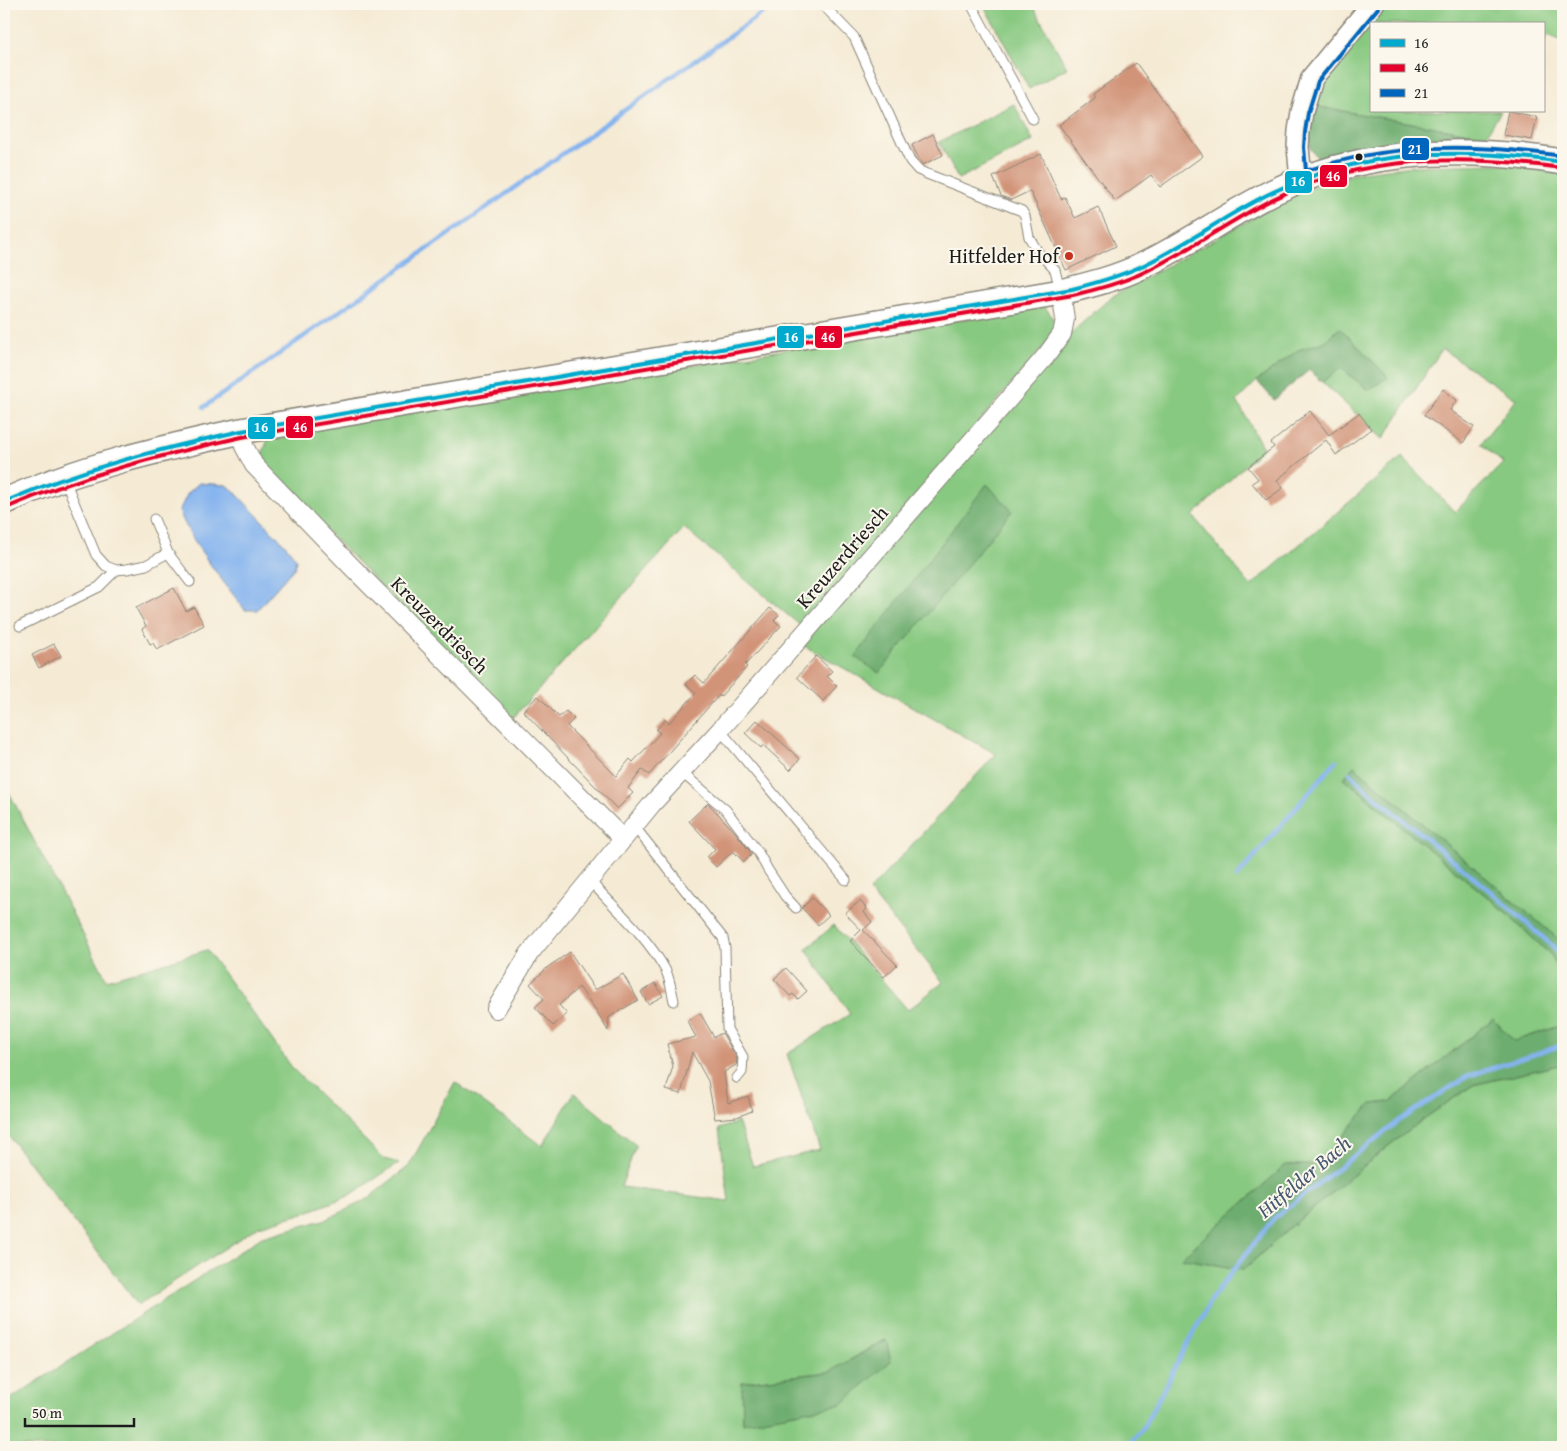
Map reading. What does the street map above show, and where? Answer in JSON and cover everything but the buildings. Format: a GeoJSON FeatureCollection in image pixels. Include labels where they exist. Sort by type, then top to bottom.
{"type":"FeatureCollection","features":[{"type":"Feature","properties":{"kind":"main road"},"geometry":{"type":"LineString","coordinates":[[4,502],[64,478],[134,456],[241,431],[1061,292],[1104,281],[1145,265],[1245,206],[1301,180],[1360,162],[1416,154],[1449,153],[1489,154],[1563,162]]}},
{"type":"Feature","properties":{"kind":"street"},"geometry":{"type":"LineString","coordinates":[[1301,180],[1298,147],[1299,131],[1312,78],[1373,4]]}},
{"type":"Feature","properties":{"kind":"street","name":"Kreuzerdriesch"},"geometry":{"type":"LineString","coordinates":[[496,1009],[529,954],[629,832],[1046,356],[1062,334],[1065,319],[1061,292]]}},
{"type":"Feature","properties":{"kind":"street","name":"Kreuzerdriesch"},"geometry":{"type":"LineString","coordinates":[[241,431],[244,446],[254,465],[351,566],[629,832]]}},
{"type":"Feature","properties":{"kind":"lane"},"geometry":{"type":"LineString","coordinates":[[822,4],[854,37],[910,161],[918,170],[1022,211],[1025,216],[1029,237],[1038,252],[1055,270],[1061,292]]}},
{"type":"Feature","properties":{"kind":"lane"},"geometry":{"type":"LineString","coordinates":[[971,4],[1033,119]]}},
{"type":"Feature","properties":{"kind":"lane"},"geometry":{"type":"LineString","coordinates":[[64,478],[96,555],[106,566],[116,570],[146,565],[168,553]]}},
{"type":"Feature","properties":{"kind":"lane"},"geometry":{"type":"LineString","coordinates":[[154,520],[168,553],[190,582]]}},
{"type":"Feature","properties":{"kind":"lane"},"geometry":{"type":"LineString","coordinates":[[20,626],[99,587],[116,570]]}},
{"type":"Feature","properties":{"kind":"lane"},"geometry":{"type":"LineString","coordinates":[[720,730],[846,880]]}},
{"type":"Feature","properties":{"kind":"lane"},"geometry":{"type":"LineString","coordinates":[[681,772],[726,810],[758,852],[785,896],[796,908]]}},
{"type":"Feature","properties":{"kind":"lane"},"geometry":{"type":"LineString","coordinates":[[629,832],[723,938],[725,948],[726,1029],[743,1056],[742,1072],[737,1078]]}},
{"type":"Feature","properties":{"kind":"lane"},"geometry":{"type":"LineString","coordinates":[[589,880],[653,951],[667,973],[674,1001]]}},
{"type":"Feature","properties":{"kind":"green space"},"geometry":{"type":"Polygon","coordinates":[[[983,4],[1032,4],[1067,68],[1029,89],[983,4]]]}},
{"type":"Feature","properties":{"kind":"green space"},"geometry":{"type":"Polygon","coordinates":[[[1384,4],[1563,4],[1562,41],[1548,35],[1544,41],[1544,22],[1370,22],[1370,112],[1500,112],[1486,136],[1314,106],[1321,82],[1384,4]]]}},
{"type":"Feature","properties":{"kind":"green space"},"geometry":{"type":"Polygon","coordinates":[[[1014,104],[1033,141],[958,179],[939,142],[1014,104]]]}},
{"type":"Feature","properties":{"kind":"green space"},"geometry":{"type":"Polygon","coordinates":[[[1314,106],[1486,136],[1484,141],[1431,144],[1320,161],[1310,148],[1309,131],[1314,106]]]}},
{"type":"Feature","properties":{"kind":"green space"},"geometry":{"type":"Polygon","coordinates":[[[1497,164],[1563,174],[1563,943],[1354,766],[1344,778],[1495,903],[1551,955],[1563,975],[1563,1025],[1514,1041],[1493,1019],[1390,1102],[1371,1104],[1335,1145],[1321,1165],[1286,1165],[1182,1258],[1243,1270],[1292,1226],[1387,1147],[1473,1085],[1563,1064],[1563,1447],[4,1447],[4,1403],[262,1237],[327,1219],[366,1200],[409,1166],[455,1082],[542,1146],[574,1093],[636,1145],[621,1187],[729,1201],[719,1129],[738,1122],[753,1166],[820,1150],[787,1054],[850,1014],[806,949],[834,925],[908,1010],[943,982],[869,891],[996,754],[801,644],[1070,334],[1111,297],[1307,188],[1362,172],[1414,166],[1497,164]],[[1340,328],[1324,342],[1298,350],[1257,381],[1237,401],[1263,448],[1193,516],[1251,586],[1402,457],[1455,512],[1503,463],[1481,444],[1516,399],[1442,349],[1383,439],[1322,382],[1341,368],[1369,390],[1340,328]],[[885,1340],[829,1372],[742,1382],[743,1422],[885,1340]]]}},
{"type":"Feature","properties":{"kind":"green space"},"geometry":{"type":"Polygon","coordinates":[[[1045,307],[1057,324],[1051,338],[802,627],[684,528],[512,719],[259,462],[269,437],[1018,310],[1045,307]]]}},
{"type":"Feature","properties":{"kind":"green space"},"geometry":{"type":"Polygon","coordinates":[[[1340,328],[1388,377],[1369,390],[1341,368],[1322,382],[1309,370],[1274,400],[1257,381],[1298,350],[1324,342],[1340,328]]]}},
{"type":"Feature","properties":{"kind":"green space"},"geometry":{"type":"Polygon","coordinates":[[[987,484],[1012,511],[879,673],[855,657],[987,484]]]}},
{"type":"Feature","properties":{"kind":"green space"},"geometry":{"type":"Polygon","coordinates":[[[1354,766],[1563,943],[1563,975],[1551,955],[1495,903],[1344,778],[1354,766]]]}},
{"type":"Feature","properties":{"kind":"green space"},"geometry":{"type":"Polygon","coordinates":[[[4,783],[107,980],[207,950],[294,1070],[384,1159],[399,1163],[349,1196],[304,1213],[259,1226],[138,1305],[4,1130],[4,783]]]}},
{"type":"Feature","properties":{"kind":"green space"},"geometry":{"type":"Polygon","coordinates":[[[1493,1019],[1514,1041],[1563,1025],[1563,1064],[1473,1085],[1387,1147],[1292,1226],[1243,1270],[1181,1258],[1286,1165],[1321,1165],[1335,1145],[1371,1104],[1390,1102],[1493,1019]]]}},
{"type":"Feature","properties":{"kind":"green space"},"geometry":{"type":"Polygon","coordinates":[[[886,1340],[891,1361],[842,1404],[743,1423],[742,1382],[829,1372],[886,1340]]]}},
{"type":"Feature","properties":{"kind":"water"},"geometry":{"type":"Polygon","coordinates":[[[199,483],[226,485],[233,490],[288,548],[296,559],[295,567],[257,610],[245,610],[200,550],[179,511],[188,493],[199,483]]]}},
{"type":"Feature","properties":{"kind":"waterway"},"geometry":{"type":"LineString","coordinates":[[204,407],[775,4]]}},
{"type":"Feature","properties":{"kind":"waterway"},"geometry":{"type":"LineString","coordinates":[[1237,877],[1336,761]]}},
{"type":"Feature","properties":{"kind":"waterway"},"geometry":{"type":"LineString","coordinates":[[1350,773],[1367,790],[1482,884],[1555,948],[1563,962]]}},
{"type":"Feature","properties":{"kind":"waterway","name":"Hitfelder Bach"},"geometry":{"type":"LineString","coordinates":[[1127,1447],[1143,1428],[1212,1298],[1273,1219],[1399,1121],[1468,1076],[1563,1045]]}},
{"type":"Feature","properties":{"kind":"transit line","name":"21"},"geometry":{"type":"LineString","coordinates":[[1378,8],[1318,81],[1308,113],[1305,132],[1306,171],[1369,155],[1433,148],[1498,149],[1563,156]]}},
{"type":"Feature","properties":{"kind":"transit line","name":"16"},"geometry":{"type":"LineString","coordinates":[[4,502],[33,490],[121,461],[241,431],[1072,289],[1108,279],[1160,257],[1240,209],[1273,192],[1343,167],[1379,159],[1415,155],[1452,154],[1526,157],[1563,162]]}},
{"type":"Feature","properties":{"kind":"transit line","name":"46"},"geometry":{"type":"LineString","coordinates":[[6,508],[35,496],[122,467],[242,437],[1089,291],[1138,275],[1273,199],[1307,184],[1342,173],[1378,166],[1452,160],[1489,161],[1562,168]]}},
{"type":"Feature","properties":{"kind":"place","name":"Hitfelder Hof"},"geometry":{"type":"Point","coordinates":[1069,256]}}]}
